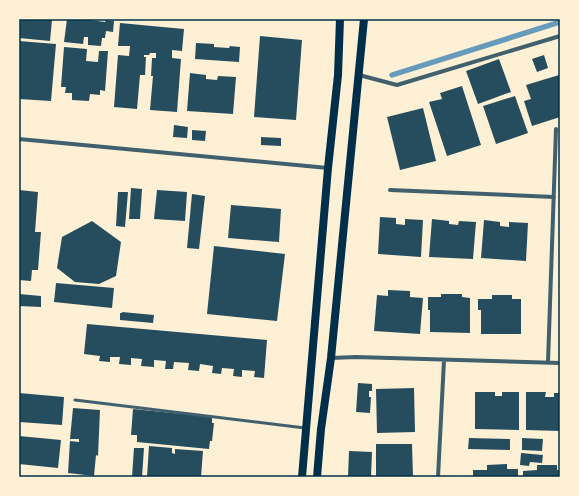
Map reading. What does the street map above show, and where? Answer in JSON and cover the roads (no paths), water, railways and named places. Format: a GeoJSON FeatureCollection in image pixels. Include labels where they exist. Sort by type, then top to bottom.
{"type":"FeatureCollection","features":[{"type":"Feature","properties":{"kind":"main road"},"geometry":{"type":"LineString","coordinates":[[302,477],[328,168],[338,76],[340,19]]}},
{"type":"Feature","properties":{"kind":"main road"},"geometry":{"type":"LineString","coordinates":[[317,477],[321,429],[331,358],[364,19]]}},
{"type":"Feature","properties":{"kind":"street"},"geometry":{"type":"LineString","coordinates":[[359,75],[397,85],[560,36]]}},
{"type":"Feature","properties":{"kind":"street"},"geometry":{"type":"LineString","coordinates":[[548,362],[556,129]]}},
{"type":"Feature","properties":{"kind":"street"},"geometry":{"type":"LineString","coordinates":[[19,139],[328,168]]}},
{"type":"Feature","properties":{"kind":"street"},"geometry":{"type":"LineString","coordinates":[[390,190],[554,197]]}},
{"type":"Feature","properties":{"kind":"street"},"geometry":{"type":"LineString","coordinates":[[331,358],[356,357],[560,362]]}},
{"type":"Feature","properties":{"kind":"street"},"geometry":{"type":"LineString","coordinates":[[438,477],[444,360]]}},
{"type":"Feature","properties":{"kind":"lane"},"geometry":{"type":"LineString","coordinates":[[75,400],[306,429]]}},
{"type":"Feature","properties":{"kind":"waterway"},"geometry":{"type":"LineString","coordinates":[[392,75],[560,22]]}}]}
